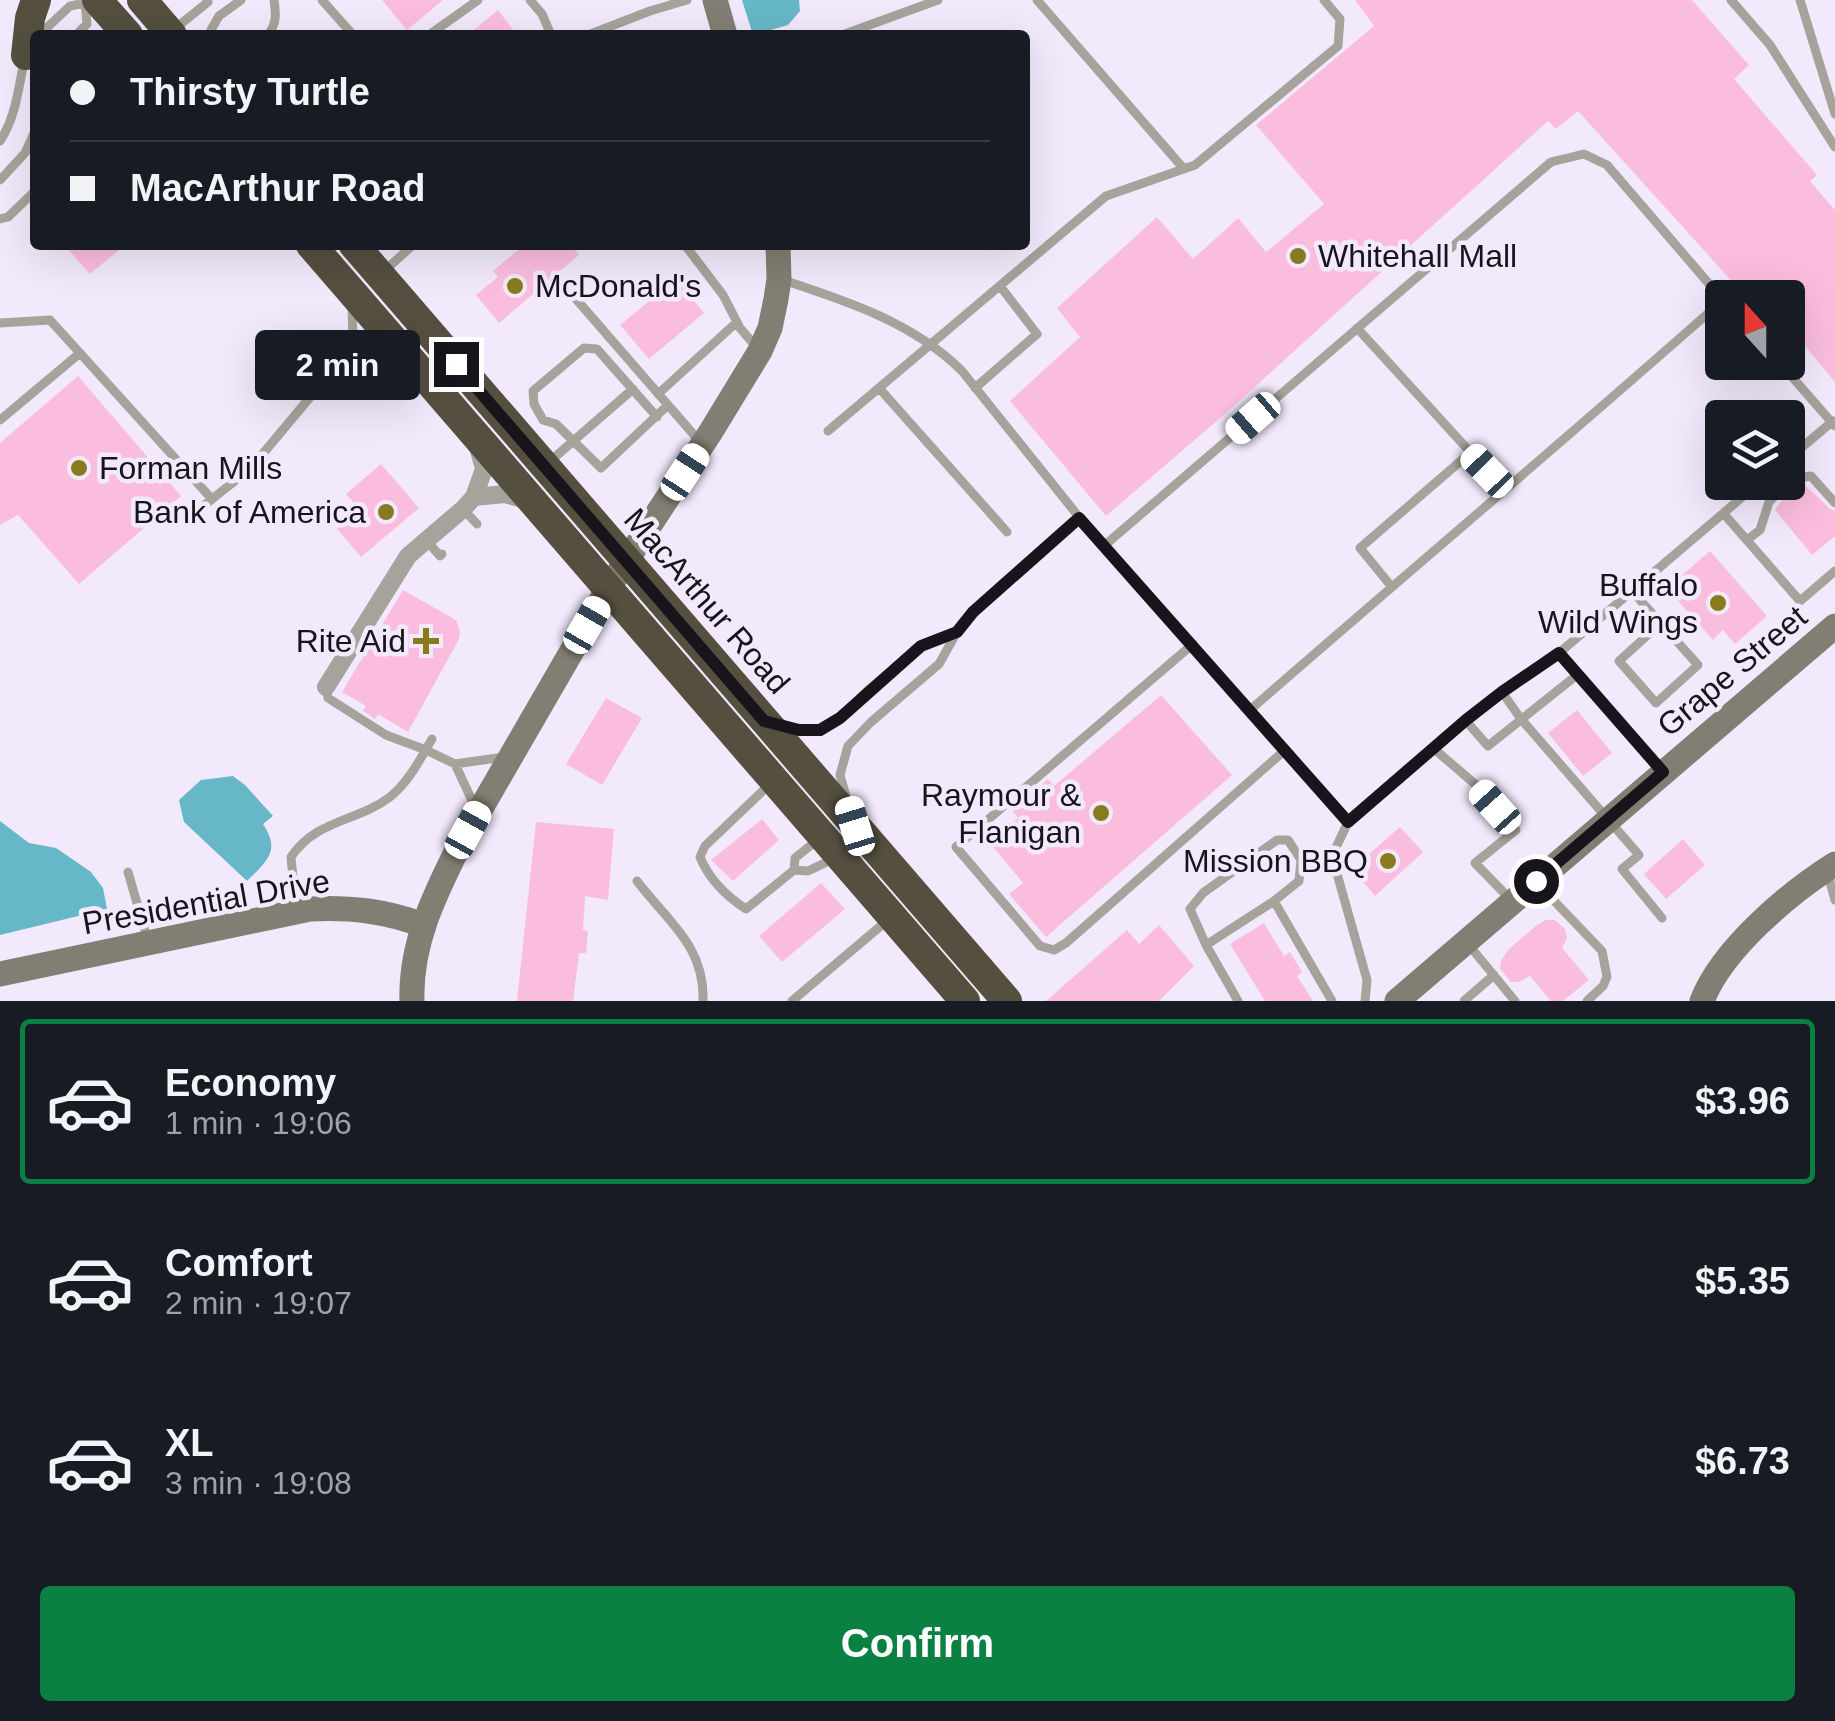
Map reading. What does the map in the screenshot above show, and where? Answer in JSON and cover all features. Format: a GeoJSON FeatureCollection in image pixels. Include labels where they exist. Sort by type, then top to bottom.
{"type":"FeatureCollection","features":[{"type":"Feature","properties":{"kind":"highway"},"geometry":{"type":"LineString","coordinates":[[31,30],[30,18],[36,0]]}},
{"type":"Feature","properties":{"kind":"highway"},"geometry":{"type":"LineString","coordinates":[[142,0],[168,30]]}},
{"type":"Feature","properties":{"kind":"highway"},"geometry":{"type":"LineString","coordinates":[[90,1],[122,30]]}},
{"type":"Feature","properties":{"kind":"highway","name":"MacArthur Road"},"geometry":{"type":"LineString","coordinates":[[315,250],[964,1001]]}},
{"type":"Feature","properties":{"kind":"highway","name":"MacArthur Road"},"geometry":{"type":"LineString","coordinates":[[358,250],[1008,1001]]}},
{"type":"Feature","properties":{"kind":"street"},"geometry":{"type":"LineString","coordinates":[[715,0],[724,30]]}},
{"type":"Feature","properties":{"kind":"street"},"geometry":{"type":"LineString","coordinates":[[412,1001],[414,961],[424,925],[458,848],[608,589],[760,352],[770,328],[779,279],[778,250]]}},
{"type":"Feature","properties":{"kind":"street"},"geometry":{"type":"LineString","coordinates":[[326,687],[389,571],[466,503],[484,469],[474,433]]}},
{"type":"Feature","properties":{"kind":"street"},"geometry":{"type":"LineString","coordinates":[[466,503],[505,494],[533,502]]}},
{"type":"Feature","properties":{"kind":"street","name":"Grape Street"},"geometry":{"type":"LineString","coordinates":[[1397,1001],[1835,626]]}},
{"type":"Feature","properties":{"kind":"street"},"geometry":{"type":"LineString","coordinates":[[1702,1001],[1710,981],[1761,922],[1797,888],[1831,866]]}},
{"type":"Feature","properties":{"kind":"street","name":"Presidential Drive"},"geometry":{"type":"LineString","coordinates":[[0,974],[296,912],[339,907],[368,909],[424,925]]}},
{"type":"Feature","properties":{"kind":"lane"},"geometry":{"type":"LineString","coordinates":[[176,30],[206,0]]}},
{"type":"Feature","properties":{"kind":"lane"},"geometry":{"type":"LineString","coordinates":[[211,30],[219,16],[242,0]]}},
{"type":"Feature","properties":{"kind":"lane"},"geometry":{"type":"LineString","coordinates":[[272,30],[274,0]]}},
{"type":"Feature","properties":{"kind":"lane"},"geometry":{"type":"LineString","coordinates":[[322,0],[348,30]]}},
{"type":"Feature","properties":{"kind":"lane"},"geometry":{"type":"LineString","coordinates":[[437,30],[478,0]]}},
{"type":"Feature","properties":{"kind":"lane"},"geometry":{"type":"LineString","coordinates":[[530,0],[549,30]]}},
{"type":"Feature","properties":{"kind":"lane"},"geometry":{"type":"LineString","coordinates":[[601,30],[687,0]]}},
{"type":"Feature","properties":{"kind":"lane"},"geometry":{"type":"LineString","coordinates":[[856,30],[938,0]]}},
{"type":"Feature","properties":{"kind":"lane"},"geometry":{"type":"LineString","coordinates":[[1038,0],[1184,169]]}},
{"type":"Feature","properties":{"kind":"lane"},"geometry":{"type":"LineString","coordinates":[[828,431],[1106,196],[1195,165],[1338,46],[1340,19],[1324,0]]}},
{"type":"Feature","properties":{"kind":"lane"},"geometry":{"type":"LineString","coordinates":[[1731,0],[1770,45],[1835,147]]}},
{"type":"Feature","properties":{"kind":"lane"},"geometry":{"type":"LineString","coordinates":[[1800,0],[1835,114]]}},
{"type":"Feature","properties":{"kind":"lane"},"geometry":{"type":"LineString","coordinates":[[46,30],[70,6],[90,1],[88,24],[81,30]]}},
{"type":"Feature","properties":{"kind":"lane"},"geometry":{"type":"LineString","coordinates":[[0,141],[11,122],[30,54]]}},
{"type":"Feature","properties":{"kind":"lane"},"geometry":{"type":"LineString","coordinates":[[0,180],[30,151]]}},
{"type":"Feature","properties":{"kind":"lane"},"geometry":{"type":"LineString","coordinates":[[1105,545],[1551,162],[1584,154],[1606,165],[1705,280]]}},
{"type":"Feature","properties":{"kind":"lane"},"geometry":{"type":"LineString","coordinates":[[0,220],[30,196]]}},
{"type":"Feature","properties":{"kind":"lane"},"geometry":{"type":"LineString","coordinates":[[380,275],[400,250]]}},
{"type":"Feature","properties":{"kind":"lane"},"geometry":{"type":"LineString","coordinates":[[689,250],[760,352]]}},
{"type":"Feature","properties":{"kind":"lane"},"geometry":{"type":"LineString","coordinates":[[779,279],[857,305],[916,333],[943,352],[1079,518],[1348,822]]}},
{"type":"Feature","properties":{"kind":"lane"},"geometry":{"type":"LineString","coordinates":[[975,388],[1037,334],[1000,286]]}},
{"type":"Feature","properties":{"kind":"lane"},"geometry":{"type":"LineString","coordinates":[[187,519],[251,468],[353,339],[349,288]]}},
{"type":"Feature","properties":{"kind":"lane"},"geometry":{"type":"LineString","coordinates":[[576,299],[702,445]]}},
{"type":"Feature","properties":{"kind":"lane"},"geometry":{"type":"LineString","coordinates":[[1250,710],[1705,315]]}},
{"type":"Feature","properties":{"kind":"lane"},"geometry":{"type":"LineString","coordinates":[[0,322],[50,320],[211,498]]}},
{"type":"Feature","properties":{"kind":"lane"},"geometry":{"type":"LineString","coordinates":[[658,394],[736,322]]}},
{"type":"Feature","properties":{"kind":"lane"},"geometry":{"type":"LineString","coordinates":[[1357,328],[1504,489]]}},
{"type":"Feature","properties":{"kind":"lane"},"geometry":{"type":"LineString","coordinates":[[316,390],[389,334]]}},
{"type":"Feature","properties":{"kind":"lane"},"geometry":{"type":"LineString","coordinates":[[657,417],[596,348],[584,348],[533,391],[534,404],[544,420],[556,424],[575,440],[601,468],[657,417],[668,405]]}},
{"type":"Feature","properties":{"kind":"lane"},"geometry":{"type":"LineString","coordinates":[[0,420],[80,353]]}},
{"type":"Feature","properties":{"kind":"lane"},"geometry":{"type":"LineString","coordinates":[[1796,380],[1834,422],[1805,445]]}},
{"type":"Feature","properties":{"kind":"lane"},"geometry":{"type":"LineString","coordinates":[[879,388],[1008,532]]}},
{"type":"Feature","properties":{"kind":"lane"},"geometry":{"type":"LineString","coordinates":[[545,466],[632,389]]}},
{"type":"Feature","properties":{"kind":"lane"},"geometry":{"type":"LineString","coordinates":[[1392,586],[1360,548],[1470,454]]}},
{"type":"Feature","properties":{"kind":"lane"},"geometry":{"type":"LineString","coordinates":[[1747,540],[1760,530],[1769,502],[1792,479],[1811,476],[1835,503]]}},
{"type":"Feature","properties":{"kind":"lane"},"geometry":{"type":"LineString","coordinates":[[1365,1001],[1368,980],[1332,856],[1348,822],[1466,720],[1559,653],[1740,500]]}},
{"type":"Feature","properties":{"kind":"lane"},"geometry":{"type":"LineString","coordinates":[[466,503],[477,524]]}},
{"type":"Feature","properties":{"kind":"lane"},"geometry":{"type":"LineString","coordinates":[[1724,514],[1800,600],[1835,571]]}},
{"type":"Feature","properties":{"kind":"lane"},"geometry":{"type":"LineString","coordinates":[[855,826],[840,775],[848,746],[870,722],[939,664],[973,612],[1079,518]]}},
{"type":"Feature","properties":{"kind":"lane"},"geometry":{"type":"LineString","coordinates":[[426,540],[442,554]]}},
{"type":"Feature","properties":{"kind":"lane"},"geometry":{"type":"LineString","coordinates":[[1632,591],[1661,623],[1698,666],[1656,704],[1619,661],[1661,623]]}},
{"type":"Feature","properties":{"kind":"lane"},"geometry":{"type":"LineString","coordinates":[[764,721],[799,730],[820,730],[840,718],[921,646],[957,632]]}},
{"type":"Feature","properties":{"kind":"lane"},"geometry":{"type":"LineString","coordinates":[[1193,644],[956,847],[1040,946],[1054,950],[1066,943],[1284,750]]}},
{"type":"Feature","properties":{"kind":"lane"},"geometry":{"type":"LineString","coordinates":[[1559,653],[1663,772]]}},
{"type":"Feature","properties":{"kind":"lane"},"geometry":{"type":"LineString","coordinates":[[1466,720],[1488,746],[1578,675]]}},
{"type":"Feature","properties":{"kind":"lane"},"geometry":{"type":"LineString","coordinates":[[326,687],[328,698],[386,735],[455,764],[511,756]]}},
{"type":"Feature","properties":{"kind":"lane"},"geometry":{"type":"LineString","coordinates":[[1502,692],[1639,856],[1622,870],[1662,918]]}},
{"type":"Feature","properties":{"kind":"lane"},"geometry":{"type":"LineString","coordinates":[[296,912],[290,857],[300,843],[316,831],[390,796],[409,778],[432,739]]}},
{"type":"Feature","properties":{"kind":"lane"},"geometry":{"type":"LineString","coordinates":[[1433,748],[1475,784],[1516,830],[1476,863],[1512,901]]}},
{"type":"Feature","properties":{"kind":"lane"},"geometry":{"type":"LineString","coordinates":[[455,764],[478,812]]}},
{"type":"Feature","properties":{"kind":"lane"},"geometry":{"type":"LineString","coordinates":[[773,781],[705,846],[700,856],[706,872],[731,900],[746,909],[794,870],[808,870],[830,847]]}},
{"type":"Feature","properties":{"kind":"lane"},"geometry":{"type":"LineString","coordinates":[[1206,946],[1299,881],[1300,860],[1288,840],[1277,840],[1203,893],[1190,909],[1206,946],[1238,1001]]}},
{"type":"Feature","properties":{"kind":"lane"},"geometry":{"type":"LineString","coordinates":[[794,870],[795,858],[830,847]]}},
{"type":"Feature","properties":{"kind":"lane"},"geometry":{"type":"LineString","coordinates":[[1831,866],[1835,900]]}},
{"type":"Feature","properties":{"kind":"lane"},"geometry":{"type":"LineString","coordinates":[[128,872],[149,944]]}},
{"type":"Feature","properties":{"kind":"lane"},"geometry":{"type":"LineString","coordinates":[[638,881],[695,954],[704,981],[702,1001]]}},
{"type":"Feature","properties":{"kind":"lane"},"geometry":{"type":"LineString","coordinates":[[1536,881],[1602,951],[1607,977],[1587,1001]]}},
{"type":"Feature","properties":{"kind":"lane"},"geometry":{"type":"LineString","coordinates":[[1274,901],[1332,1001]]}},
{"type":"Feature","properties":{"kind":"lane"},"geometry":{"type":"LineString","coordinates":[[792,1001],[892,917]]}},
{"type":"Feature","properties":{"kind":"lane"},"geometry":{"type":"LineString","coordinates":[[1466,941],[1514,1001]]}},
{"type":"Feature","properties":{"kind":"lane"},"geometry":{"type":"LineString","coordinates":[[1464,1001],[1494,976]]}},
{"type":"Feature","properties":{"kind":"water"},"geometry":{"type":"Polygon","coordinates":[[[742,0],[799,0],[800,11],[788,25],[751,30],[742,0]]]}},
{"type":"Feature","properties":{"kind":"water"},"geometry":{"type":"Polygon","coordinates":[[[233,776],[273,816],[263,824],[271,841],[269,855],[247,881],[184,822],[179,800],[201,780],[233,776]]]}},
{"type":"Feature","properties":{"kind":"water"},"geometry":{"type":"Polygon","coordinates":[[[0,821],[29,843],[56,848],[91,872],[103,888],[107,909],[0,935],[0,821]]]}},
{"type":"Feature","properties":{"kind":"building"},"geometry":{"type":"Polygon","coordinates":[[[382,0],[443,0],[407,30],[382,0]]]}},
{"type":"Feature","properties":{"kind":"building","name":"Whitehall Mall"},"geometry":{"type":"Polygon","coordinates":[[[1355,0],[1692,0],[1749,65],[1734,79],[1817,175],[1810,181],[1835,210],[1835,382],[1805,346],[1805,280],[1731,280],[1578,111],[1556,129],[1548,121],[1226,413],[1106,516],[1010,401],[1080,337],[1057,308],[1157,217],[1193,259],[1238,218],[1266,252],[1324,204],[1256,125],[1374,26],[1355,0]]]}},
{"type":"Feature","properties":{"kind":"building"},"geometry":{"type":"Polygon","coordinates":[[[498,10],[513,30],[474,30],[498,10]]]}},
{"type":"Feature","properties":{"kind":"building"},"geometry":{"type":"Polygon","coordinates":[[[68,250],[119,250],[90,274],[68,250]]]}},
{"type":"Feature","properties":{"kind":"building","name":"McDonald's"},"geometry":{"type":"Polygon","coordinates":[[[518,250],[575,250],[579,255],[499,323],[476,295],[498,277],[493,271],[518,250]]]}},
{"type":"Feature","properties":{"kind":"building"},"geometry":{"type":"Polygon","coordinates":[[[676,279],[704,313],[649,359],[620,325],[676,279]]]}},
{"type":"Feature","properties":{"kind":"building","name":"Forman Mills"},"geometry":{"type":"Polygon","coordinates":[[[78,376],[181,496],[79,584],[18,515],[0,525],[0,443],[78,376]]]}},
{"type":"Feature","properties":{"kind":"building","name":"Bank of America"},"geometry":{"type":"Polygon","coordinates":[[[381,464],[419,508],[361,557],[337,529],[360,510],[346,494],[381,464]]]}},
{"type":"Feature","properties":{"kind":"building"},"geometry":{"type":"Polygon","coordinates":[[[1805,485],[1835,511],[1835,536],[1812,555],[1775,510],[1782,500],[1805,500],[1805,485]]]}},
{"type":"Feature","properties":{"kind":"building","name":"Buffalo Wild Wings"},"geometry":{"type":"Polygon","coordinates":[[[1710,551],[1767,616],[1735,644],[1723,630],[1713,640],[1669,591],[1710,551]]]}},
{"type":"Feature","properties":{"kind":"building","name":"Rite Aid"},"geometry":{"type":"Polygon","coordinates":[[[403,590],[456,620],[460,631],[408,732],[378,714],[375,719],[363,711],[366,706],[342,692],[403,590]]]}},
{"type":"Feature","properties":{"kind":"building","name":"Raymour & Flanigan"},"geometry":{"type":"Polygon","coordinates":[[[1161,695],[1232,775],[1046,937],[1009,894],[1023,883],[989,842],[1018,818],[1012,810],[1048,779],[1054,786],[1161,695]]]}},
{"type":"Feature","properties":{"kind":"building"},"geometry":{"type":"Polygon","coordinates":[[[606,698],[642,718],[602,785],[566,764],[606,698]]]}},
{"type":"Feature","properties":{"kind":"building"},"geometry":{"type":"Polygon","coordinates":[[[1577,710],[1612,753],[1583,776],[1548,733],[1577,710]]]}},
{"type":"Feature","properties":{"kind":"building"},"geometry":{"type":"Polygon","coordinates":[[[762,819],[779,840],[733,881],[711,860],[762,819]]]}},
{"type":"Feature","properties":{"kind":"building"},"geometry":{"type":"Polygon","coordinates":[[[536,822],[614,829],[608,900],[585,896],[586,953],[579,953],[573,1001],[517,1001],[536,822]]]}},
{"type":"Feature","properties":{"kind":"building","name":"Mission BBQ"},"geometry":{"type":"Polygon","coordinates":[[[1400,827],[1423,852],[1375,896],[1352,869],[1400,827]]]}},
{"type":"Feature","properties":{"kind":"building"},"geometry":{"type":"Polygon","coordinates":[[[1683,839],[1705,865],[1666,899],[1644,874],[1683,839]]]}},
{"type":"Feature","properties":{"kind":"building"},"geometry":{"type":"Polygon","coordinates":[[[821,883],[845,909],[782,962],[759,936],[821,883]]]}},
{"type":"Feature","properties":{"kind":"building"},"geometry":{"type":"Polygon","coordinates":[[[1546,920],[1555,920],[1565,929],[1567,938],[1562,948],[1589,980],[1563,1001],[1551,1001],[1530,976],[1511,982],[1500,969],[1508,950],[1546,920]]]}},
{"type":"Feature","properties":{"kind":"building"},"geometry":{"type":"Polygon","coordinates":[[[1264,923],[1284,956],[1290,952],[1302,972],[1297,976],[1313,1001],[1265,1001],[1230,944],[1264,923]]]}},
{"type":"Feature","properties":{"kind":"building"},"geometry":{"type":"Polygon","coordinates":[[[1159,925],[1194,966],[1159,1001],[1046,1001],[1127,930],[1139,944],[1159,925]]]}},
{"type":"Feature","properties":{"kind":"place","name":"Whitehall Mall"},"geometry":{"type":"Point","coordinates":[1298,256]}},
{"type":"Feature","properties":{"kind":"place","name":"McDonald's"},"geometry":{"type":"Point","coordinates":[515,286]}},
{"type":"Feature","properties":{"kind":"place","name":"Forman Mills"},"geometry":{"type":"Point","coordinates":[79,468]}},
{"type":"Feature","properties":{"kind":"place","name":"Bank of America"},"geometry":{"type":"Point","coordinates":[386,512]}},
{"type":"Feature","properties":{"kind":"place","name":"Buffalo Wild Wings"},"geometry":{"type":"Point","coordinates":[1718,603]}},
{"type":"Feature","properties":{"kind":"place","name":"Rite Aid"},"geometry":{"type":"Point","coordinates":[426,641]}},
{"type":"Feature","properties":{"kind":"place","name":"Raymour & Flanigan"},"geometry":{"type":"Point","coordinates":[1101,813]}},
{"type":"Feature","properties":{"kind":"place","name":"Mission BBQ"},"geometry":{"type":"Point","coordinates":[1388,861]}},
{"type":"Feature","properties":{"kind":"route"},"geometry":{"type":"LineString","coordinates":[[456,364],[764,721],[799,730],[820,730],[840,718],[921,646],[957,632],[973,612],[1079,518],[1348,822],[1466,720],[1559,653],[1663,772],[1536,881]]}}]}
